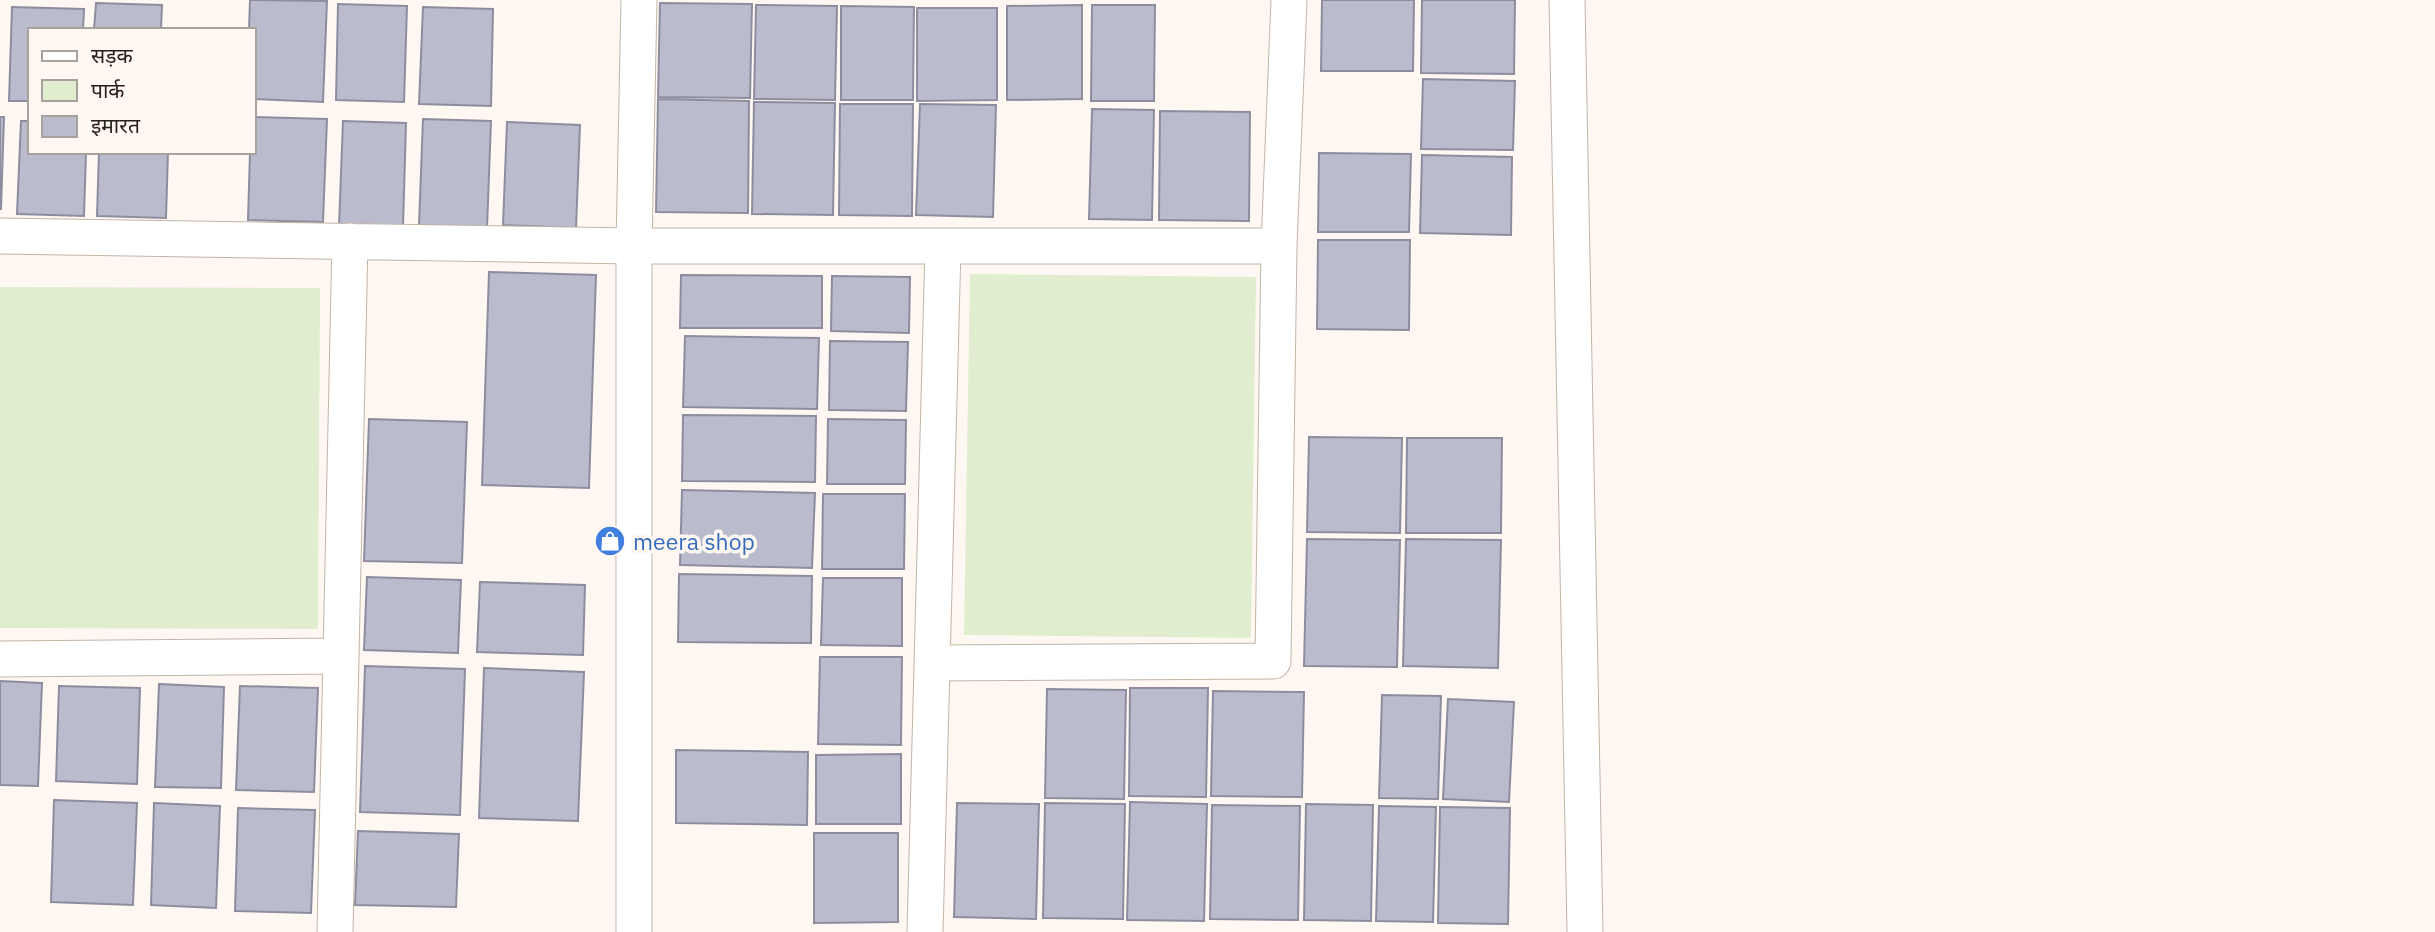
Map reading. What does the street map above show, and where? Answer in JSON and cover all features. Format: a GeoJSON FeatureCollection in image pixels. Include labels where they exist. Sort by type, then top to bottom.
{"type":"FeatureCollection","features":[{"type":"Feature","properties":{"kind":"street"},"geometry":{"type":"LineString","coordinates":[[634,932],[634,246],[639,0]]}},
{"type":"Feature","properties":{"kind":"street"},"geometry":{"type":"LineString","coordinates":[[932,663],[1273,660],[1279,246],[1289,0]]}},
{"type":"Feature","properties":{"kind":"street"},"geometry":{"type":"LineString","coordinates":[[1567,0],[1585,932]]}},
{"type":"Feature","properties":{"kind":"street"},"geometry":{"type":"LineString","coordinates":[[0,236],[634,246],[1279,246]]}},
{"type":"Feature","properties":{"kind":"street"},"geometry":{"type":"LineString","coordinates":[[335,932],[350,241]]}},
{"type":"Feature","properties":{"kind":"street"},"geometry":{"type":"LineString","coordinates":[[925,932],[943,247]]}},
{"type":"Feature","properties":{"kind":"street"},"geometry":{"type":"LineString","coordinates":[[0,659],[341,656]]}},
{"type":"Feature","properties":{"kind":"green space"},"geometry":{"type":"Polygon","coordinates":[[[970,274],[1256,277],[1251,638],[964,635],[970,274]]]}},
{"type":"Feature","properties":{"kind":"green space"},"geometry":{"type":"Polygon","coordinates":[[[0,287],[320,288],[318,629],[0,628],[0,287]]]}},
{"type":"Feature","properties":{"kind":"building"},"geometry":{"type":"Polygon","coordinates":[[[250,0],[327,1],[323,102],[256,99],[256,28],[249,28],[250,0]]]}},
{"type":"Feature","properties":{"kind":"building"},"geometry":{"type":"Polygon","coordinates":[[[1322,0],[1414,0],[1413,71],[1321,71],[1322,0]]]}},
{"type":"Feature","properties":{"kind":"building"},"geometry":{"type":"Polygon","coordinates":[[[1422,0],[1515,0],[1514,74],[1421,73],[1422,0]]]}},
{"type":"Feature","properties":{"kind":"building"},"geometry":{"type":"Polygon","coordinates":[[[96,3],[162,5],[161,28],[94,28],[96,3]]]}},
{"type":"Feature","properties":{"kind":"building"},"geometry":{"type":"Polygon","coordinates":[[[660,3],[752,4],[750,98],[658,97],[660,3]]]}},
{"type":"Feature","properties":{"kind":"building"},"geometry":{"type":"Polygon","coordinates":[[[338,4],[407,6],[404,102],[336,100],[338,4]]]}},
{"type":"Feature","properties":{"kind":"building"},"geometry":{"type":"Polygon","coordinates":[[[756,5],[837,6],[835,100],[754,99],[756,5]]]}},
{"type":"Feature","properties":{"kind":"building"},"geometry":{"type":"Polygon","coordinates":[[[1082,5],[1082,99],[1007,100],[1007,6],[1082,5]]]}},
{"type":"Feature","properties":{"kind":"building"},"geometry":{"type":"Polygon","coordinates":[[[1092,5],[1155,5],[1154,101],[1091,101],[1092,5]]]}},
{"type":"Feature","properties":{"kind":"building"},"geometry":{"type":"Polygon","coordinates":[[[841,6],[914,7],[913,100],[841,100],[841,6]]]}},
{"type":"Feature","properties":{"kind":"building"},"geometry":{"type":"Polygon","coordinates":[[[12,7],[84,9],[83,28],[28,28],[28,101],[9,101],[12,7]]]}},
{"type":"Feature","properties":{"kind":"building"},"geometry":{"type":"Polygon","coordinates":[[[423,7],[493,9],[491,106],[419,104],[423,7]]]}},
{"type":"Feature","properties":{"kind":"building"},"geometry":{"type":"Polygon","coordinates":[[[917,8],[997,8],[997,100],[917,101],[917,8]]]}},
{"type":"Feature","properties":{"kind":"building"},"geometry":{"type":"Polygon","coordinates":[[[1423,79],[1515,81],[1513,150],[1421,149],[1423,79]]]}},
{"type":"Feature","properties":{"kind":"building"},"geometry":{"type":"Polygon","coordinates":[[[658,99],[749,101],[748,213],[656,212],[658,99]]]}},
{"type":"Feature","properties":{"kind":"building"},"geometry":{"type":"Polygon","coordinates":[[[754,102],[835,103],[833,215],[752,214],[754,102]]]}},
{"type":"Feature","properties":{"kind":"building"},"geometry":{"type":"Polygon","coordinates":[[[840,104],[913,104],[912,216],[839,215],[840,104]]]}},
{"type":"Feature","properties":{"kind":"building"},"geometry":{"type":"Polygon","coordinates":[[[920,104],[996,105],[993,217],[916,215],[920,104]]]}},
{"type":"Feature","properties":{"kind":"building"},"geometry":{"type":"Polygon","coordinates":[[[1092,109],[1154,110],[1152,220],[1089,219],[1092,109]]]}},
{"type":"Feature","properties":{"kind":"building"},"geometry":{"type":"Polygon","coordinates":[[[1160,111],[1250,112],[1249,221],[1159,220],[1160,111]]]}},
{"type":"Feature","properties":{"kind":"building"},"geometry":{"type":"Polygon","coordinates":[[[0,117],[4,117],[1,209],[0,209],[0,117]]]}},
{"type":"Feature","properties":{"kind":"building"},"geometry":{"type":"Polygon","coordinates":[[[256,117],[327,119],[323,222],[248,220],[250,154],[256,154],[256,117]]]}},
{"type":"Feature","properties":{"kind":"building"},"geometry":{"type":"Polygon","coordinates":[[[423,119],[491,121],[487,228],[419,225],[423,119]]]}},
{"type":"Feature","properties":{"kind":"building"},"geometry":{"type":"Polygon","coordinates":[[[21,121],[28,121],[28,154],[86,154],[84,216],[17,214],[21,121]]]}},
{"type":"Feature","properties":{"kind":"building"},"geometry":{"type":"Polygon","coordinates":[[[343,121],[406,123],[403,227],[339,226],[343,121]]]}},
{"type":"Feature","properties":{"kind":"building"},"geometry":{"type":"Polygon","coordinates":[[[507,122],[580,125],[576,228],[503,225],[507,122]]]}},
{"type":"Feature","properties":{"kind":"building"},"geometry":{"type":"Polygon","coordinates":[[[1319,153],[1411,154],[1409,232],[1318,232],[1319,153]]]}},
{"type":"Feature","properties":{"kind":"building"},"geometry":{"type":"Polygon","coordinates":[[[99,154],[168,154],[166,218],[97,216],[99,154]]]}},
{"type":"Feature","properties":{"kind":"building"},"geometry":{"type":"Polygon","coordinates":[[[1422,155],[1512,157],[1511,235],[1420,233],[1422,155]]]}},
{"type":"Feature","properties":{"kind":"building"},"geometry":{"type":"Polygon","coordinates":[[[1318,240],[1410,240],[1409,330],[1317,329],[1318,240]]]}},
{"type":"Feature","properties":{"kind":"building"},"geometry":{"type":"Polygon","coordinates":[[[489,272],[596,275],[589,488],[482,485],[489,272]]]}},
{"type":"Feature","properties":{"kind":"building"},"geometry":{"type":"Polygon","coordinates":[[[681,275],[822,276],[822,328],[680,328],[681,275]]]}},
{"type":"Feature","properties":{"kind":"building"},"geometry":{"type":"Polygon","coordinates":[[[832,276],[910,277],[909,333],[831,331],[832,276]]]}},
{"type":"Feature","properties":{"kind":"building"},"geometry":{"type":"Polygon","coordinates":[[[685,336],[819,338],[817,409],[683,407],[685,336]]]}},
{"type":"Feature","properties":{"kind":"building"},"geometry":{"type":"Polygon","coordinates":[[[830,341],[908,342],[906,411],[829,410],[830,341]]]}},
{"type":"Feature","properties":{"kind":"building"},"geometry":{"type":"Polygon","coordinates":[[[683,415],[816,416],[815,482],[682,481],[683,415]]]}},
{"type":"Feature","properties":{"kind":"building"},"geometry":{"type":"Polygon","coordinates":[[[369,419],[467,422],[462,563],[364,561],[369,419]]]}},
{"type":"Feature","properties":{"kind":"building"},"geometry":{"type":"Polygon","coordinates":[[[828,419],[906,420],[905,484],[827,484],[828,419]]]}},
{"type":"Feature","properties":{"kind":"building"},"geometry":{"type":"Polygon","coordinates":[[[1309,437],[1402,438],[1400,533],[1307,532],[1309,437]]]}},
{"type":"Feature","properties":{"kind":"building"},"geometry":{"type":"Polygon","coordinates":[[[1407,438],[1502,438],[1501,533],[1406,533],[1407,438]]]}},
{"type":"Feature","properties":{"kind":"building"},"geometry":{"type":"Polygon","coordinates":[[[682,490],[815,493],[812,568],[680,565],[682,490]]]}},
{"type":"Feature","properties":{"kind":"building"},"geometry":{"type":"Polygon","coordinates":[[[823,494],[905,494],[904,569],[822,569],[823,494]]]}},
{"type":"Feature","properties":{"kind":"building"},"geometry":{"type":"Polygon","coordinates":[[[1307,539],[1400,540],[1397,667],[1304,666],[1307,539]]]}},
{"type":"Feature","properties":{"kind":"building"},"geometry":{"type":"Polygon","coordinates":[[[1406,539],[1501,540],[1498,668],[1403,666],[1406,539]]]}},
{"type":"Feature","properties":{"kind":"building"},"geometry":{"type":"Polygon","coordinates":[[[679,574],[812,576],[811,643],[678,642],[679,574]]]}},
{"type":"Feature","properties":{"kind":"building"},"geometry":{"type":"Polygon","coordinates":[[[367,577],[461,580],[458,653],[364,650],[367,577]]]}},
{"type":"Feature","properties":{"kind":"building"},"geometry":{"type":"Polygon","coordinates":[[[823,578],[902,578],[902,646],[821,645],[823,578]]]}},
{"type":"Feature","properties":{"kind":"building"},"geometry":{"type":"Polygon","coordinates":[[[480,582],[585,585],[583,655],[477,652],[480,582]]]}},
{"type":"Feature","properties":{"kind":"building"},"geometry":{"type":"Polygon","coordinates":[[[820,657],[902,657],[901,745],[818,744],[820,657]]]}},
{"type":"Feature","properties":{"kind":"building"},"geometry":{"type":"Polygon","coordinates":[[[365,666],[465,669],[460,815],[360,812],[365,666]]]}},
{"type":"Feature","properties":{"kind":"building"},"geometry":{"type":"Polygon","coordinates":[[[484,668],[584,672],[578,821],[479,818],[484,668]]]}},
{"type":"Feature","properties":{"kind":"building"},"geometry":{"type":"Polygon","coordinates":[[[0,681],[42,683],[38,786],[0,785],[0,681]]]}},
{"type":"Feature","properties":{"kind":"building"},"geometry":{"type":"Polygon","coordinates":[[[159,684],[224,687],[221,788],[155,787],[159,684]]]}},
{"type":"Feature","properties":{"kind":"building"},"geometry":{"type":"Polygon","coordinates":[[[59,686],[140,688],[137,784],[56,781],[59,686]]]}},
{"type":"Feature","properties":{"kind":"building"},"geometry":{"type":"Polygon","coordinates":[[[240,686],[318,688],[314,792],[236,790],[240,686]]]}},
{"type":"Feature","properties":{"kind":"building"},"geometry":{"type":"Polygon","coordinates":[[[1130,688],[1208,688],[1206,797],[1129,796],[1130,688]]]}},
{"type":"Feature","properties":{"kind":"building"},"geometry":{"type":"Polygon","coordinates":[[[1047,689],[1126,690],[1124,799],[1045,798],[1047,689]]]}},
{"type":"Feature","properties":{"kind":"building"},"geometry":{"type":"Polygon","coordinates":[[[1213,691],[1304,692],[1302,797],[1211,796],[1213,691]]]}},
{"type":"Feature","properties":{"kind":"building"},"geometry":{"type":"Polygon","coordinates":[[[1382,695],[1441,696],[1438,799],[1379,798],[1382,695]]]}},
{"type":"Feature","properties":{"kind":"building"},"geometry":{"type":"Polygon","coordinates":[[[1448,699],[1514,702],[1509,802],[1443,799],[1448,699]]]}},
{"type":"Feature","properties":{"kind":"building"},"geometry":{"type":"Polygon","coordinates":[[[676,750],[808,752],[807,825],[676,823],[676,750]]]}},
{"type":"Feature","properties":{"kind":"building"},"geometry":{"type":"Polygon","coordinates":[[[901,754],[901,824],[816,824],[816,755],[901,754]]]}},
{"type":"Feature","properties":{"kind":"building"},"geometry":{"type":"Polygon","coordinates":[[[54,800],[137,803],[133,905],[51,902],[54,800]]]}},
{"type":"Feature","properties":{"kind":"building"},"geometry":{"type":"Polygon","coordinates":[[[1130,802],[1207,804],[1204,921],[1127,920],[1130,802]]]}},
{"type":"Feature","properties":{"kind":"building"},"geometry":{"type":"Polygon","coordinates":[[[154,803],[220,806],[216,908],[151,905],[154,803]]]}},
{"type":"Feature","properties":{"kind":"building"},"geometry":{"type":"Polygon","coordinates":[[[957,803],[1039,804],[1036,919],[954,917],[957,803]]]}},
{"type":"Feature","properties":{"kind":"building"},"geometry":{"type":"Polygon","coordinates":[[[1045,803],[1125,804],[1123,919],[1043,918],[1045,803]]]}},
{"type":"Feature","properties":{"kind":"building"},"geometry":{"type":"Polygon","coordinates":[[[1306,804],[1373,805],[1371,921],[1304,920],[1306,804]]]}},
{"type":"Feature","properties":{"kind":"building"},"geometry":{"type":"Polygon","coordinates":[[[1212,805],[1300,806],[1298,920],[1210,919],[1212,805]]]}},
{"type":"Feature","properties":{"kind":"building"},"geometry":{"type":"Polygon","coordinates":[[[1379,806],[1436,807],[1433,922],[1376,921],[1379,806]]]}},
{"type":"Feature","properties":{"kind":"building"},"geometry":{"type":"Polygon","coordinates":[[[1440,807],[1510,808],[1508,924],[1438,923],[1440,807]]]}},
{"type":"Feature","properties":{"kind":"building"},"geometry":{"type":"Polygon","coordinates":[[[238,808],[315,810],[311,913],[235,911],[238,808]]]}},
{"type":"Feature","properties":{"kind":"building"},"geometry":{"type":"Polygon","coordinates":[[[358,831],[459,834],[456,907],[355,905],[358,831]]]}},
{"type":"Feature","properties":{"kind":"building"},"geometry":{"type":"Polygon","coordinates":[[[814,833],[898,833],[898,922],[814,923],[814,833]]]}},
{"type":"Feature","properties":{"kind":"place","name":"meera shop"},"geometry":{"type":"Point","coordinates":[610,541]}}]}
